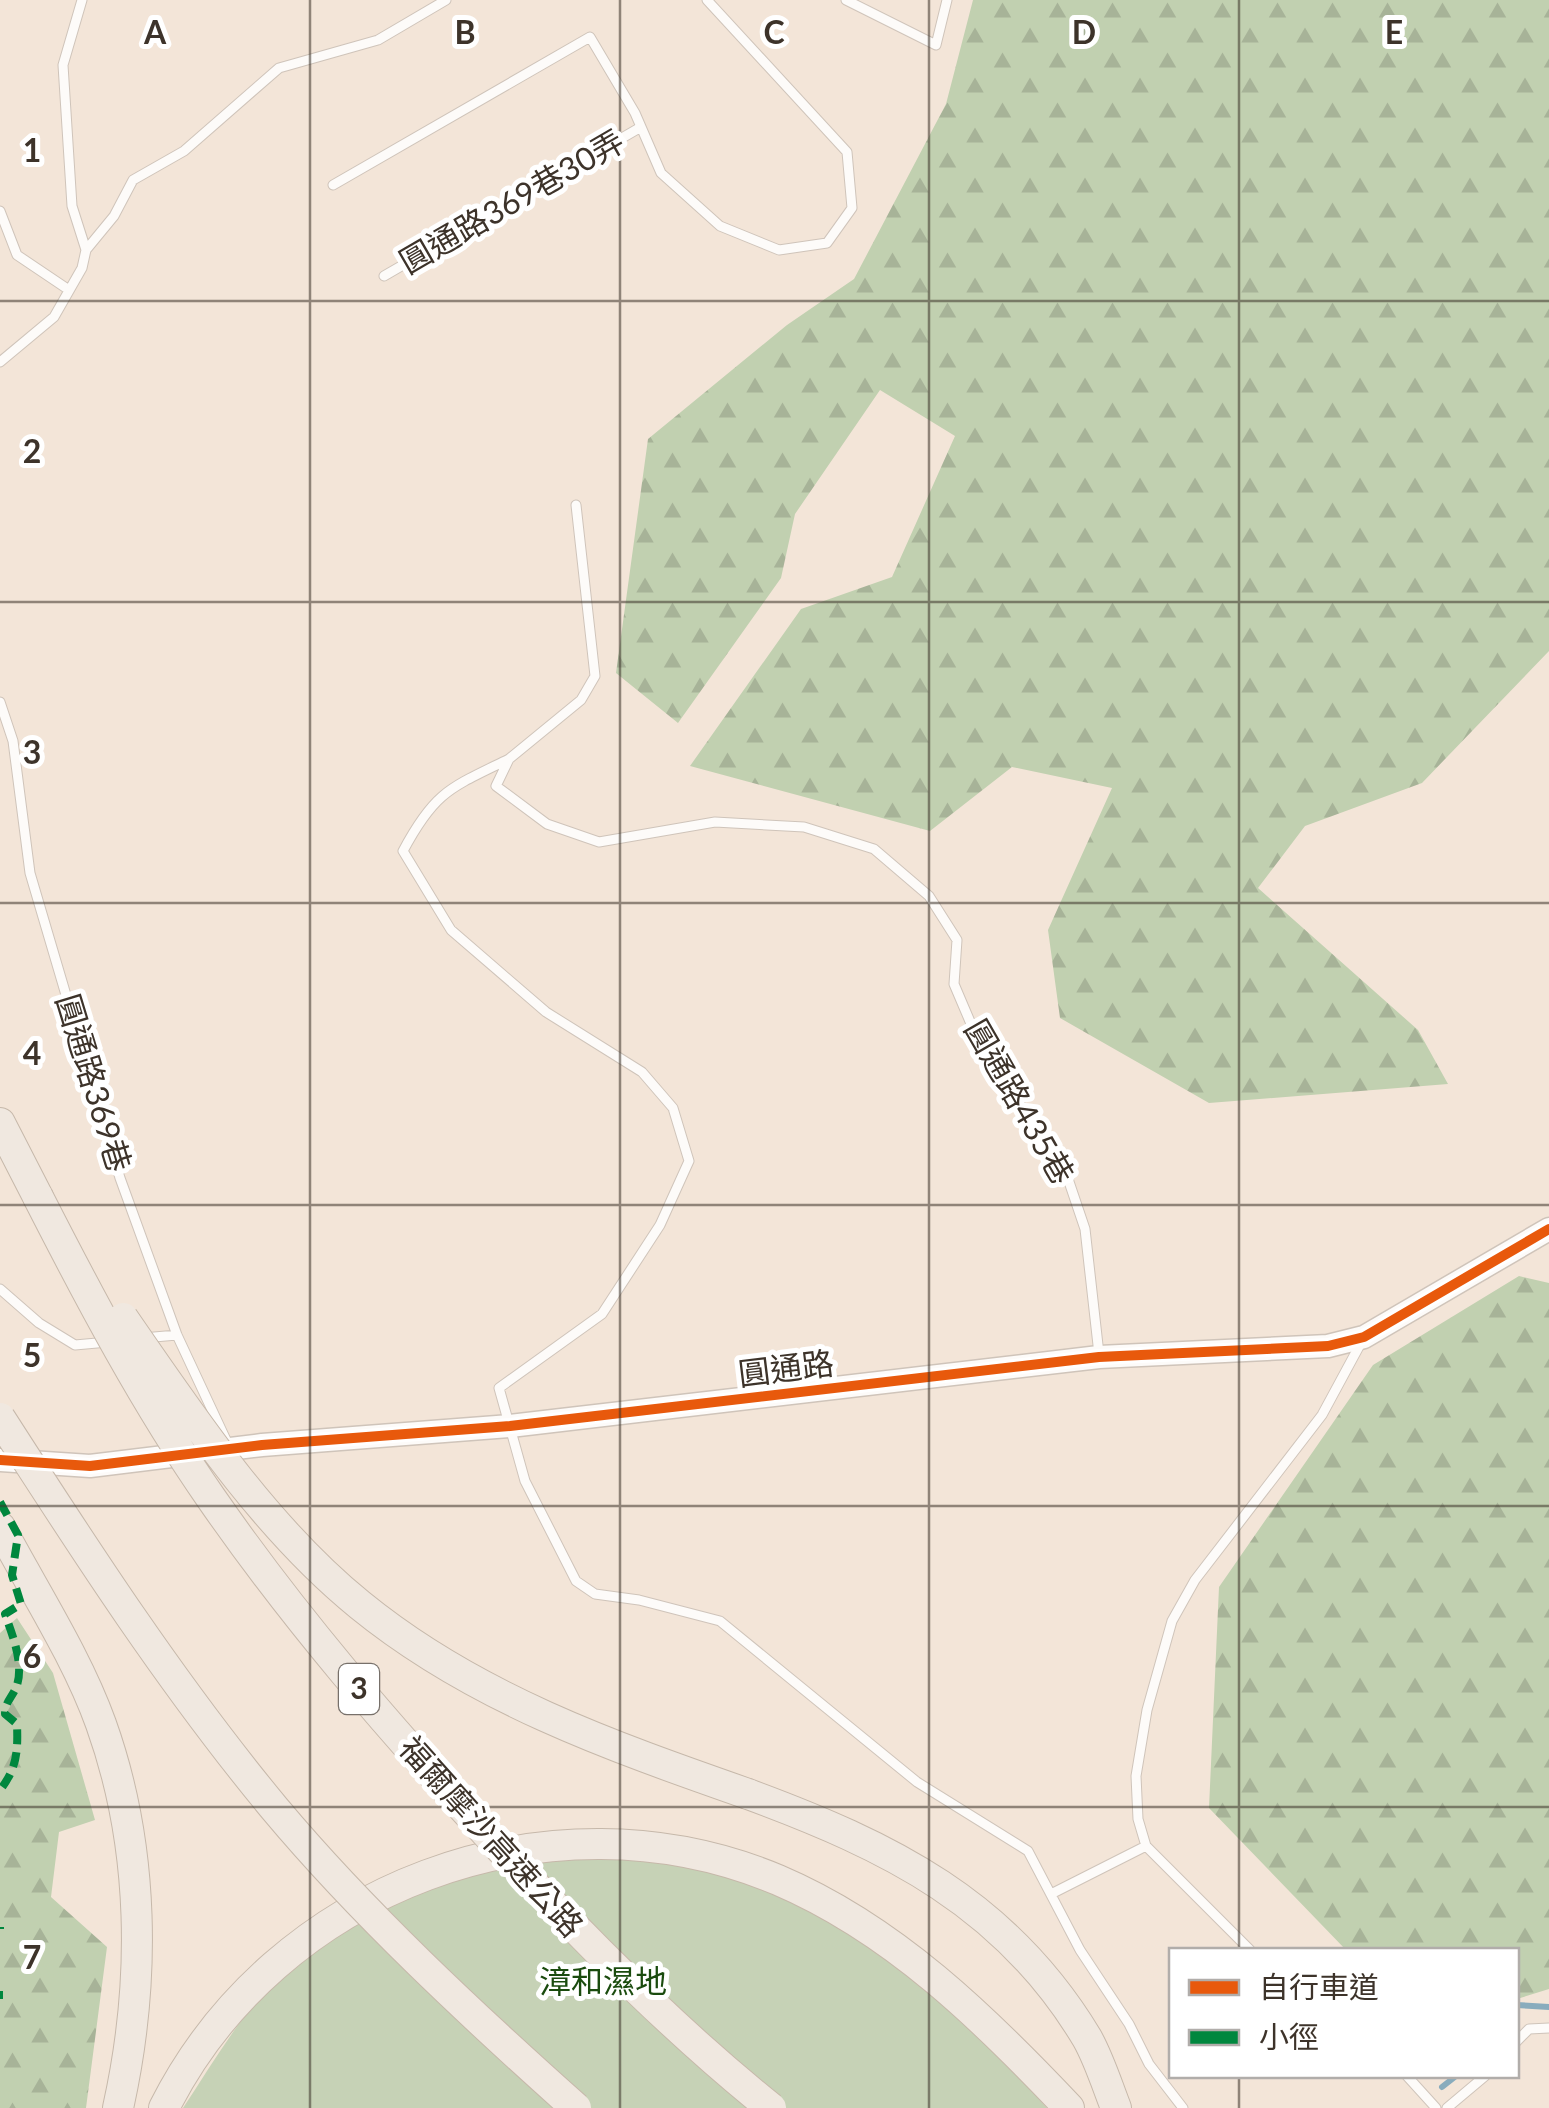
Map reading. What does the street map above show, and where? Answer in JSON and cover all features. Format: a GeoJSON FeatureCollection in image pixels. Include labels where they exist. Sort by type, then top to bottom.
{"type":"FeatureCollection","features":[{"type":"Feature","properties":{"kind":"highway","name":"福爾摩沙高速公路"},"geometry":{"type":"LineString","coordinates":[[0,1124],[146,1395],[209,1496],[271,1581],[404,1744],[596,1953],[772,2108]]}},
{"type":"Feature","properties":{"kind":"highway"},"geometry":{"type":"LineString","coordinates":[[38,1197],[212,1444],[283,1529],[359,1605],[451,1668],[524,1708],[886,1850],[994,1924],[1042,1972],[1089,2040],[1116,2108]]}},
{"type":"Feature","properties":{"kind":"highway"},"geometry":{"type":"LineString","coordinates":[[0,1418],[107,1585],[276,1810],[406,1946],[576,2108]]}},
{"type":"Feature","properties":{"kind":"highway"},"geometry":{"type":"LineString","coordinates":[[0,1527],[100,1722],[128,1818],[137,1938],[134,2008],[118,2108]]}},
{"type":"Feature","properties":{"kind":"highway"},"geometry":{"type":"LineString","coordinates":[[164,2108],[181,2074],[237,2001],[285,1954],[335,1917],[476,1856],[560,1843],[613,1844],[732,1864],[779,1881],[857,1921],[922,1968],[1001,2036],[1068,2108]]}},
{"type":"Feature","properties":{"kind":"street","name":"圓通路"},"geometry":{"type":"LineString","coordinates":[[0,1460],[90,1466],[510,1426],[1100,1357],[1328,1346],[1364,1337],[1549,1229]]}},
{"type":"Feature","properties":{"kind":"lane"},"geometry":{"type":"LineString","coordinates":[[82,0],[63,65],[72,206],[86,250]]}},
{"type":"Feature","properties":{"kind":"lane"},"geometry":{"type":"LineString","coordinates":[[0,362],[54,317],[86,250],[114,216],[133,180],[184,151],[279,68],[378,40],[446,0]]}},
{"type":"Feature","properties":{"kind":"lane","name":"圓通路369巷30弄"},"geometry":{"type":"LineString","coordinates":[[333,185],[590,38],[661,173],[720,226],[780,250],[827,243],[852,208],[847,152],[707,0]]}},
{"type":"Feature","properties":{"kind":"lane"},"geometry":{"type":"LineString","coordinates":[[846,0],[936,45],[947,0]]}},
{"type":"Feature","properties":{"kind":"lane","name":"圓通路369巷30弄"},"geometry":{"type":"LineString","coordinates":[[384,276],[640,127]]}},
{"type":"Feature","properties":{"kind":"lane"},"geometry":{"type":"LineString","coordinates":[[0,211],[17,255],[69,290]]}},
{"type":"Feature","properties":{"kind":"lane"},"geometry":{"type":"LineString","coordinates":[[576,506],[595,676],[581,700],[509,759],[456,785],[426,809],[404,851],[451,930],[546,1012],[642,1072],[673,1108],[688,1160],[660,1225],[602,1314],[499,1388],[525,1481],[576,1581],[595,1594],[639,1600],[720,1621],[917,1782],[1028,1850],[1080,1950],[1129,2024],[1149,2064],[1183,2108]]}},
{"type":"Feature","properties":{"kind":"lane","name":"圓通路369巷"},"geometry":{"type":"LineString","coordinates":[[0,702],[13,742],[30,873],[120,1178],[177,1335],[231,1451]]}},
{"type":"Feature","properties":{"kind":"lane","name":"圓通路435巷"},"geometry":{"type":"LineString","coordinates":[[509,759],[496,786],[547,824],[599,842],[715,822],[804,827],[874,848],[928,896],[957,940],[954,984],[983,1052],[1064,1167],[1085,1229],[1100,1357]]}},
{"type":"Feature","properties":{"kind":"lane"},"geometry":{"type":"LineString","coordinates":[[0,1289],[39,1323],[75,1346],[177,1335]]}},
{"type":"Feature","properties":{"kind":"lane"},"geometry":{"type":"LineString","coordinates":[[1248,1948],[1146,1846],[1138,1819],[1136,1776],[1150,1696],[1172,1621],[1195,1580],[1257,1494],[1322,1414],[1364,1337]]}},
{"type":"Feature","properties":{"kind":"lane"},"geometry":{"type":"LineString","coordinates":[[1053,1893],[1146,1846]]}},
{"type":"Feature","properties":{"kind":"lane"},"geometry":{"type":"LineString","coordinates":[[1519,2039],[1529,2028],[1549,2028]]}},
{"type":"Feature","properties":{"kind":"lane"},"geometry":{"type":"LineString","coordinates":[[1409,2078],[1435,2108]]}},
{"type":"Feature","properties":{"kind":"lane"},"geometry":{"type":"LineString","coordinates":[[1447,2108],[1483,2078]]}},
{"type":"Feature","properties":{"kind":"green space"},"geometry":{"type":"Polygon","coordinates":[[[973,0],[1549,0],[1549,651],[1422,783],[1305,826],[1258,888],[1418,1030],[1448,1084],[1209,1103],[1060,1018],[1048,930],[1112,788],[1012,767],[930,831],[690,766],[801,609],[892,577],[955,436],[880,390],[795,514],[781,578],[678,723],[616,673],[648,439],[787,325],[854,279],[946,104],[973,0]]]}},
{"type":"Feature","properties":{"kind":"green space"},"geometry":{"type":"Polygon","coordinates":[[[1519,1276],[1549,1283],[1549,1989],[1519,1998],[1519,1948],[1344,1948],[1209,1808],[1219,1587],[1373,1365],[1519,1276]]]}},
{"type":"Feature","properties":{"kind":"green space"},"geometry":{"type":"Polygon","coordinates":[[[17,1618],[53,1673],[95,1820],[59,1832],[51,1897],[107,1947],[86,2108],[0,2108],[0,1633],[17,1618]]]}},
{"type":"Feature","properties":{"kind":"green space","name":"漳和濕地"},"geometry":{"type":"Polygon","coordinates":[[[522,1857],[653,1859],[712,1870],[767,1890],[821,1916],[919,1984],[964,2023],[1047,2108],[183,2108],[258,1999],[315,1947],[399,1900],[522,1857]]]}},
{"type":"Feature","properties":{"kind":"waterway"},"geometry":{"type":"LineString","coordinates":[[1519,2005],[1549,2007]]}},
{"type":"Feature","properties":{"kind":"waterway"},"geometry":{"type":"LineString","coordinates":[[1442,2087],[1453,2078]]}},
{"type":"Feature","properties":{"kind":"marked path"},"geometry":{"type":"LineString","coordinates":[[0,1502],[18,1535],[12,1575],[21,1604],[5,1614],[16,1649],[19,1676],[5,1714],[17,1724],[15,1759],[0,1790]]}},
{"type":"Feature","properties":{"kind":"cycle path"},"geometry":{"type":"LineString","coordinates":[[0,1460],[90,1466],[262,1445],[510,1426],[1099,1357],[1328,1346],[1364,1337],[1549,1229]]}}]}
